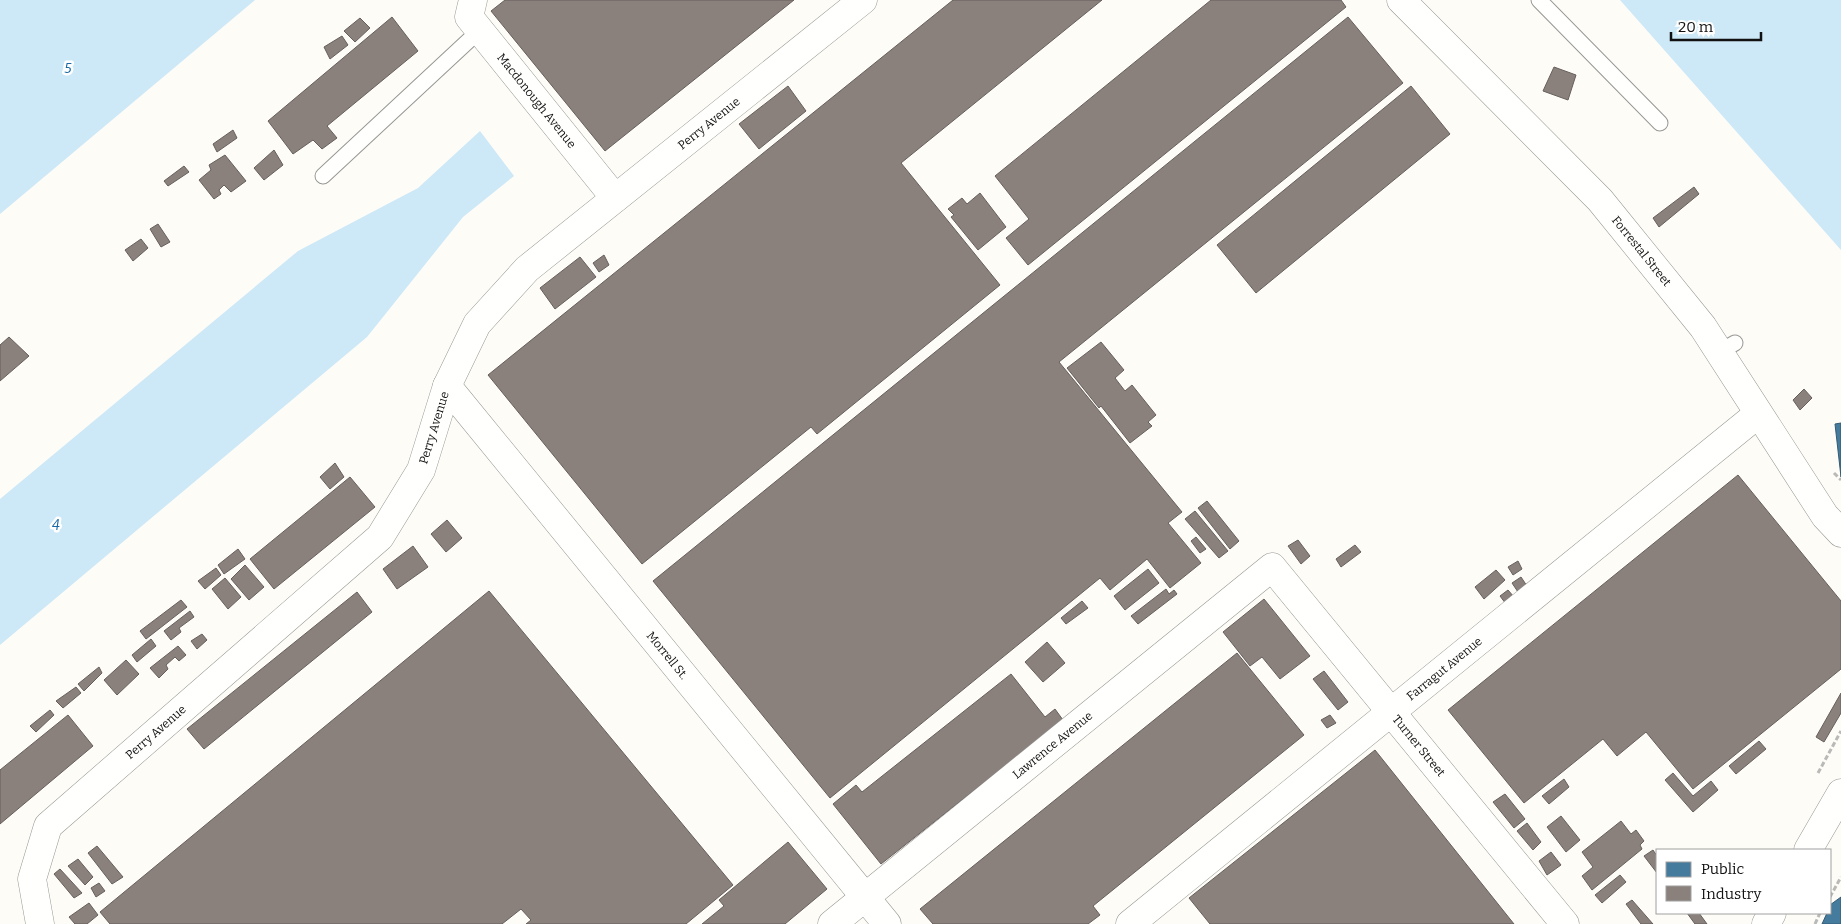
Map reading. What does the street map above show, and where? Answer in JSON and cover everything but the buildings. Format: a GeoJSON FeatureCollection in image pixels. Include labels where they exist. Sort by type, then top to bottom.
{"type":"FeatureCollection","features":[{"type":"Feature","properties":{"kind":"street","name":"Macdonough Avenue"},"geometry":{"type":"LineString","coordinates":[[474,0],[469,17],[615,198]]}},
{"type":"Feature","properties":{"kind":"street","name":"Perry Avenue"},"geometry":{"type":"LineString","coordinates":[[40,924],[32,879],[48,826],[380,536],[421,470],[446,386],[477,324],[527,269],[863,0]]}},
{"type":"Feature","properties":{"kind":"street","name":"Forrestal Street"},"geometry":{"type":"LineString","coordinates":[[1401,0],[1600,200],[1703,327],[1727,348],[1758,414],[1825,516],[1841,533]]}},
{"type":"Feature","properties":{"kind":"street","name":"Morrell St."},"geometry":{"type":"LineString","coordinates":[[446,386],[887,924]]}},
{"type":"Feature","properties":{"kind":"street","name":"Farragut Avenue"},"geometry":{"type":"LineString","coordinates":[[1130,924],[1758,414]]}},
{"type":"Feature","properties":{"kind":"street","name":"Lawrence Avenue"},"geometry":{"type":"LineString","coordinates":[[832,924],[1272,567]]}},
{"type":"Feature","properties":{"kind":"street","name":"Turner Street"},"geometry":{"type":"LineString","coordinates":[[1272,567],[1564,924]]}},
{"type":"Feature","properties":{"kind":"street"},"geometry":{"type":"LineString","coordinates":[[1809,849],[1841,793]]}},
{"type":"Feature","properties":{"kind":"lane"},"geometry":{"type":"LineString","coordinates":[[1539,0],[1660,123]]}},
{"type":"Feature","properties":{"kind":"lane"},"geometry":{"type":"LineString","coordinates":[[323,176],[480,30]]}},
{"type":"Feature","properties":{"kind":"path"},"geometry":{"type":"LineString","coordinates":[[1831,895],[1841,877]]}},
{"type":"Feature","properties":{"kind":"water","name":"5"},"geometry":{"type":"Polygon","coordinates":[[[0,0],[255,0],[0,214],[0,0]]]}},
{"type":"Feature","properties":{"kind":"water"},"geometry":{"type":"Polygon","coordinates":[[[1618,0],[1841,0],[1841,256],[1618,0]]]}},
{"type":"Feature","properties":{"kind":"water","name":"4"},"geometry":{"type":"Polygon","coordinates":[[[480,131],[514,176],[463,217],[367,337],[0,645],[0,499],[298,251],[418,188],[480,131]]]}},
{"type":"Feature","properties":{"kind":"pier"},"geometry":{"type":"Polygon","coordinates":[[[1615,0],[1620,0],[1841,250],[1841,258],[1615,0]]]}}]}
